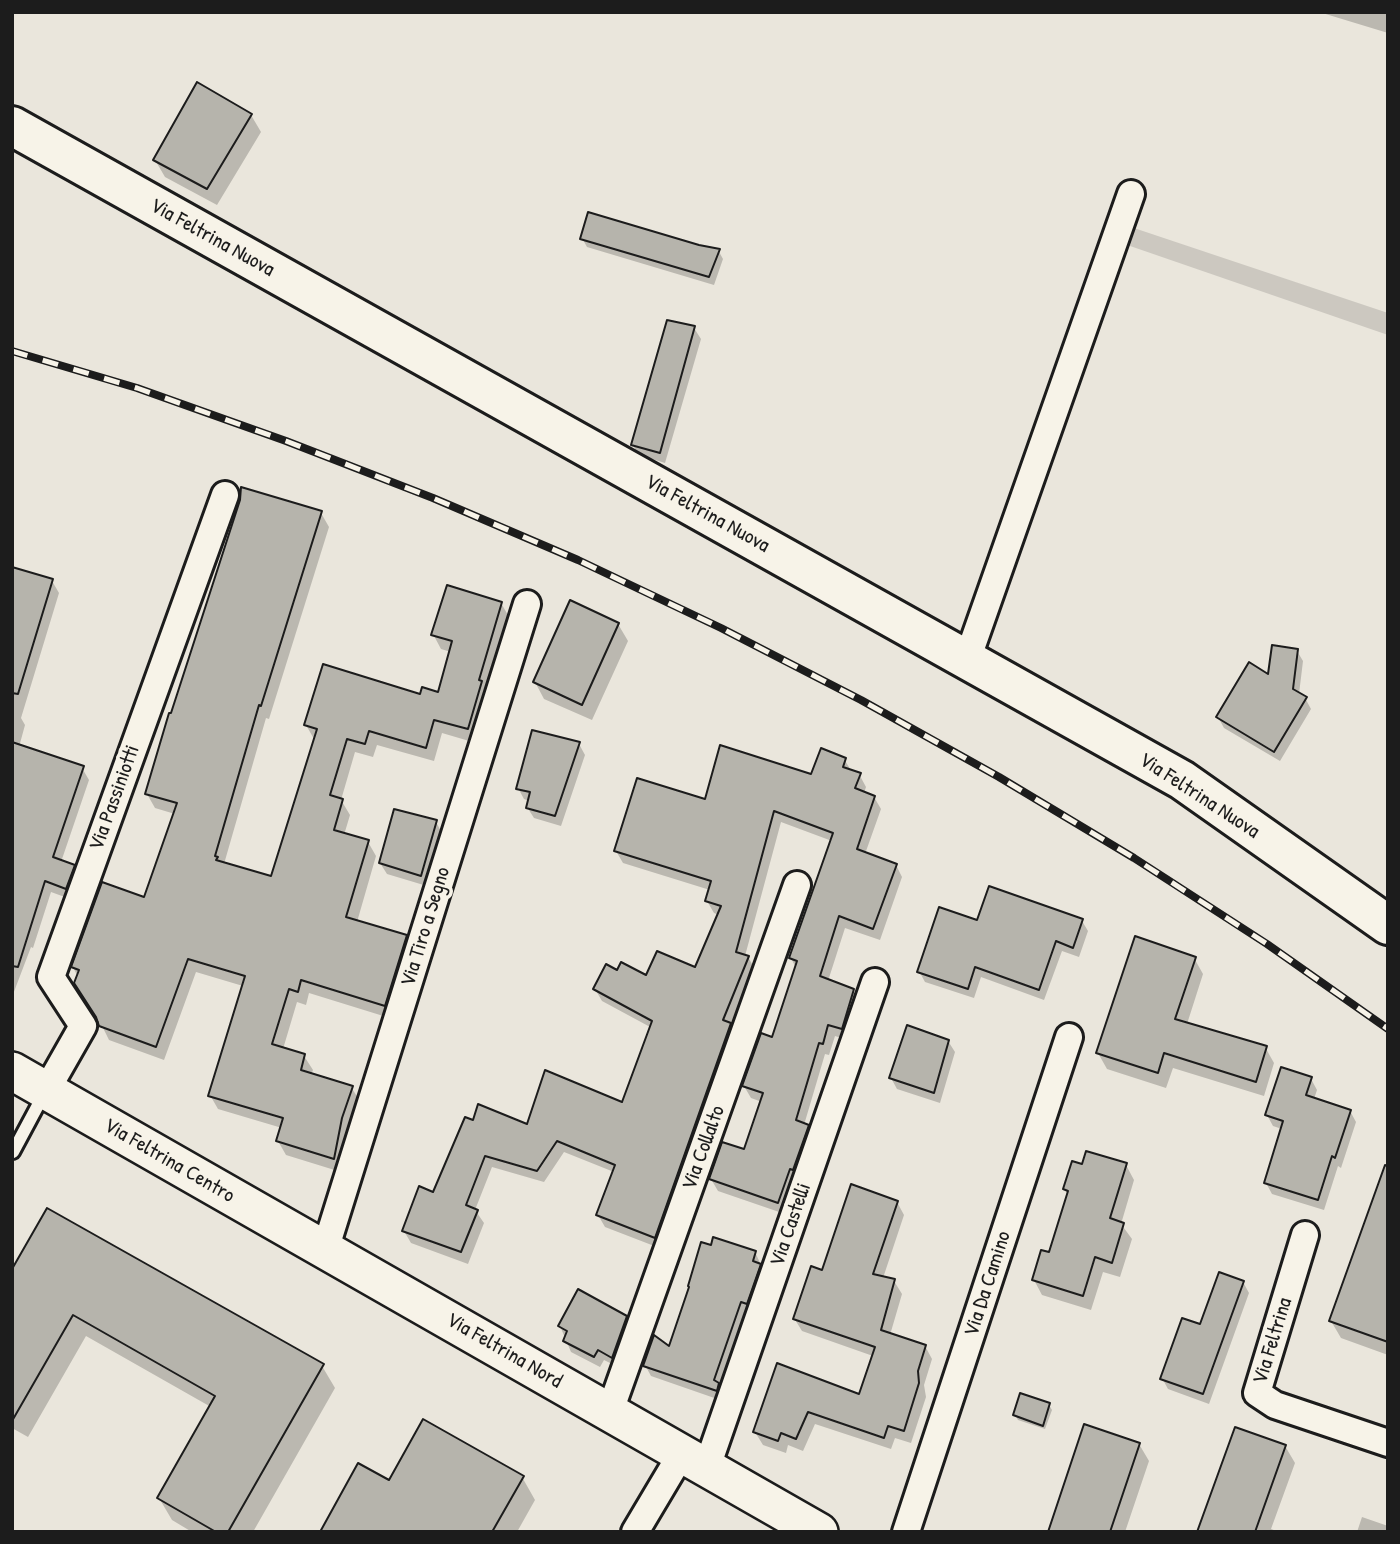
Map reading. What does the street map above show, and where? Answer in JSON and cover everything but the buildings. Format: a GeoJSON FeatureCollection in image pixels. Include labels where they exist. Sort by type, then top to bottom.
{"type":"FeatureCollection","features":[{"type":"Feature","properties":{"kind":"main road","name":"Via Feltrina Nuova"},"geometry":{"type":"LineString","coordinates":[[12,126],[1182,780],[1388,925]]}},
{"type":"Feature","properties":{"kind":"main road","name":"Via Feltrina Centro"},"geometry":{"type":"LineString","coordinates":[[12,1071],[326,1250]]}},
{"type":"Feature","properties":{"kind":"main road","name":"Via Feltrina Nord"},"geometry":{"type":"LineString","coordinates":[[326,1250],[819,1532]]}},
{"type":"Feature","properties":{"kind":"street"},"geometry":{"type":"LineString","coordinates":[[967,660],[1131,194]]}},
{"type":"Feature","properties":{"kind":"street","name":"Via Passiniotti"},"geometry":{"type":"LineString","coordinates":[[46,1091],[83,1026],[51,977],[225,495]]}},
{"type":"Feature","properties":{"kind":"street","name":"Via Tiro a Segno"},"geometry":{"type":"LineString","coordinates":[[326,1250],[527,604]]}},
{"type":"Feature","properties":{"kind":"street","name":"Via Collalto"},"geometry":{"type":"LineString","coordinates":[[610,1412],[797,885]]}},
{"type":"Feature","properties":{"kind":"street","name":"Via Castelli"},"geometry":{"type":"LineString","coordinates":[[694,1460],[875,982]]}},
{"type":"Feature","properties":{"kind":"street","name":"Via Da Camino"},"geometry":{"type":"LineString","coordinates":[[906,1532],[1069,1037]]}},
{"type":"Feature","properties":{"kind":"street","name":"Via Feltrina"},"geometry":{"type":"LineString","coordinates":[[1305,1235],[1257,1393],[1275,1405],[1388,1443]]}},
{"type":"Feature","properties":{"kind":"street"},"geometry":{"type":"LineString","coordinates":[[635,1532],[694,1460]]}},
{"type":"Feature","properties":{"kind":"lane"},"geometry":{"type":"LineString","coordinates":[[12,1152],[46,1091]]}},
{"type":"Feature","properties":{"kind":"shaded area"},"geometry":{"type":"Polygon","coordinates":[[[1110,220],[1388,313],[1388,335],[1104,237],[1110,220]]]}},
{"type":"Feature","properties":{"kind":"railway"},"geometry":{"type":"LineString","coordinates":[[12,351],[137,388],[286,441],[433,498],[578,560],[721,628],[861,700],[999,777],[1134,858],[1267,944],[1388,1029]]}}]}
